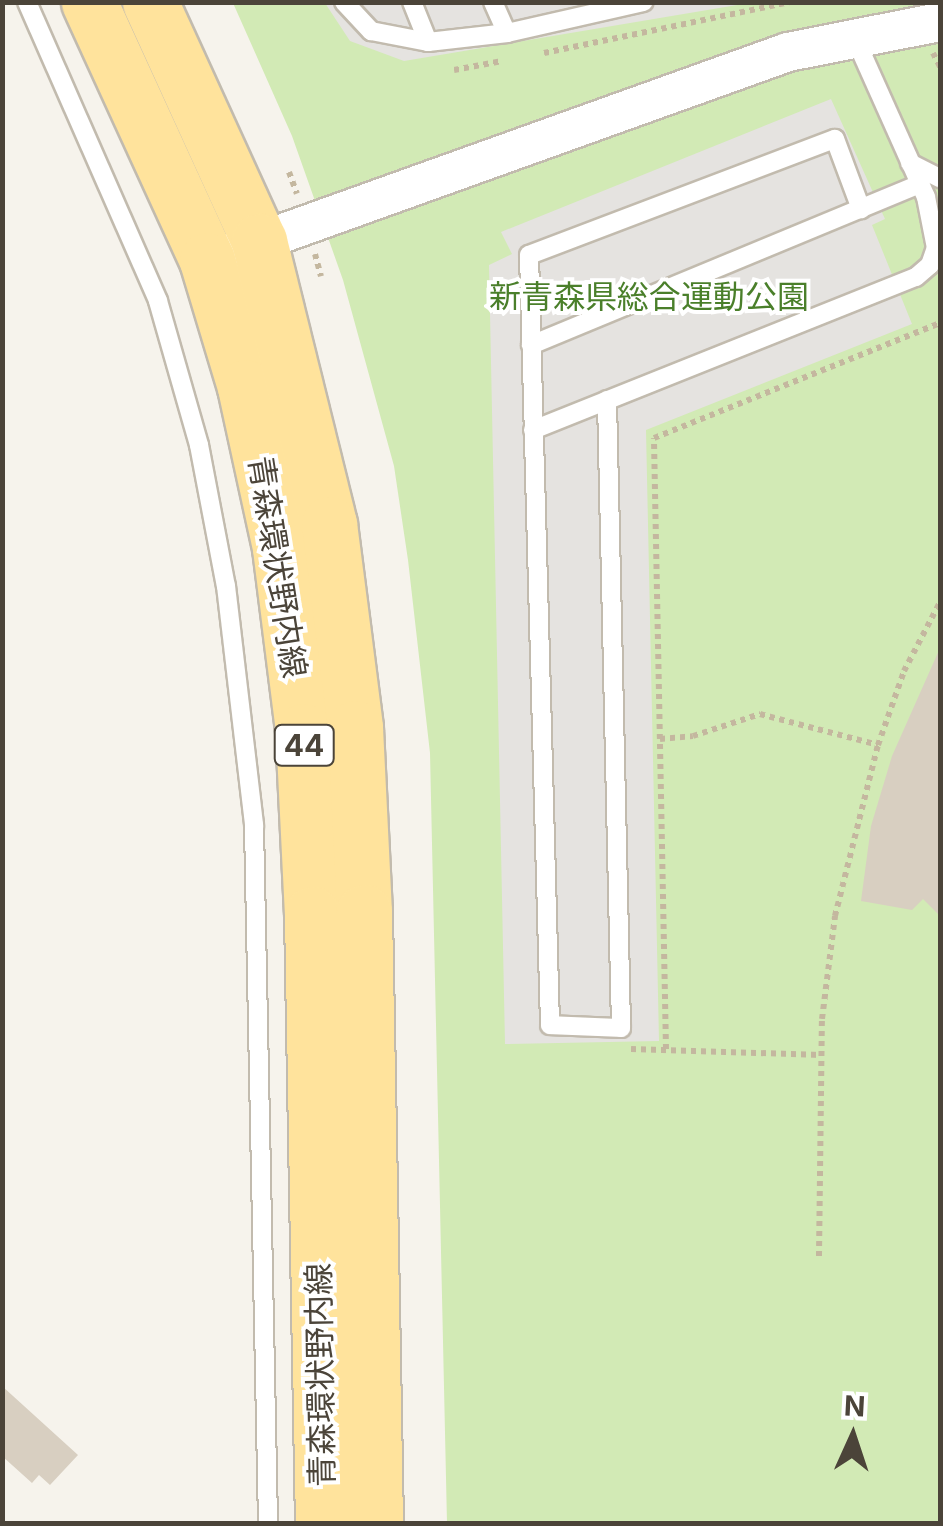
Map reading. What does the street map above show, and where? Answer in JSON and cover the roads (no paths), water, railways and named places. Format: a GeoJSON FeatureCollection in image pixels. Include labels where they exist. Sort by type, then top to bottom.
{"type":"FeatureCollection","features":[{"type":"Feature","properties":{"kind":"main road","name":"青森環状野内線"},"geometry":{"type":"LineString","coordinates":[[89,2],[208,260],[245,387],[280,548],[304,732],[347,1372],[375,1524]]}},
{"type":"Feature","properties":{"kind":"main road","name":"青森環状野内線"},"geometry":{"type":"LineString","coordinates":[[150,2],[259,241],[329,524],[355,728],[347,1372],[323,1524]]}},
{"type":"Feature","properties":{"kind":"street"},"geometry":{"type":"LineString","coordinates":[[208,260],[732,71],[854,35],[940,22]]}},
{"type":"Feature","properties":{"kind":"lane"},"geometry":{"type":"LineString","coordinates":[[26,2],[158,301],[199,445],[226,586],[254,825],[268,1524]]}},
{"type":"Feature","properties":{"kind":"lane"},"geometry":{"type":"LineString","coordinates":[[344,2],[371,31],[428,42],[507,33],[579,10],[644,2]]}},
{"type":"Feature","properties":{"kind":"lane"},"geometry":{"type":"LineString","coordinates":[[412,2],[428,42]]}},
{"type":"Feature","properties":{"kind":"lane"},"geometry":{"type":"LineString","coordinates":[[494,2],[507,33]]}},
{"type":"Feature","properties":{"kind":"lane"},"geometry":{"type":"LineString","coordinates":[[533,430],[935,271],[933,222],[920,184],[854,35]]}},
{"type":"Feature","properties":{"kind":"lane"},"geometry":{"type":"LineString","coordinates":[[608,400],[621,1028],[550,1025],[529,256],[835,139],[861,208]]}},
{"type":"Feature","properties":{"kind":"lane"},"geometry":{"type":"LineString","coordinates":[[910,163],[940,178]]}},
{"type":"Feature","properties":{"kind":"lane"},"geometry":{"type":"LineString","coordinates":[[531,345],[920,184]]}},
{"type":"Feature","properties":{"kind":"park label","name":"新青森県総合運動公園"},"geometry":{"type":"Point","coordinates":[649,297]}}]}
